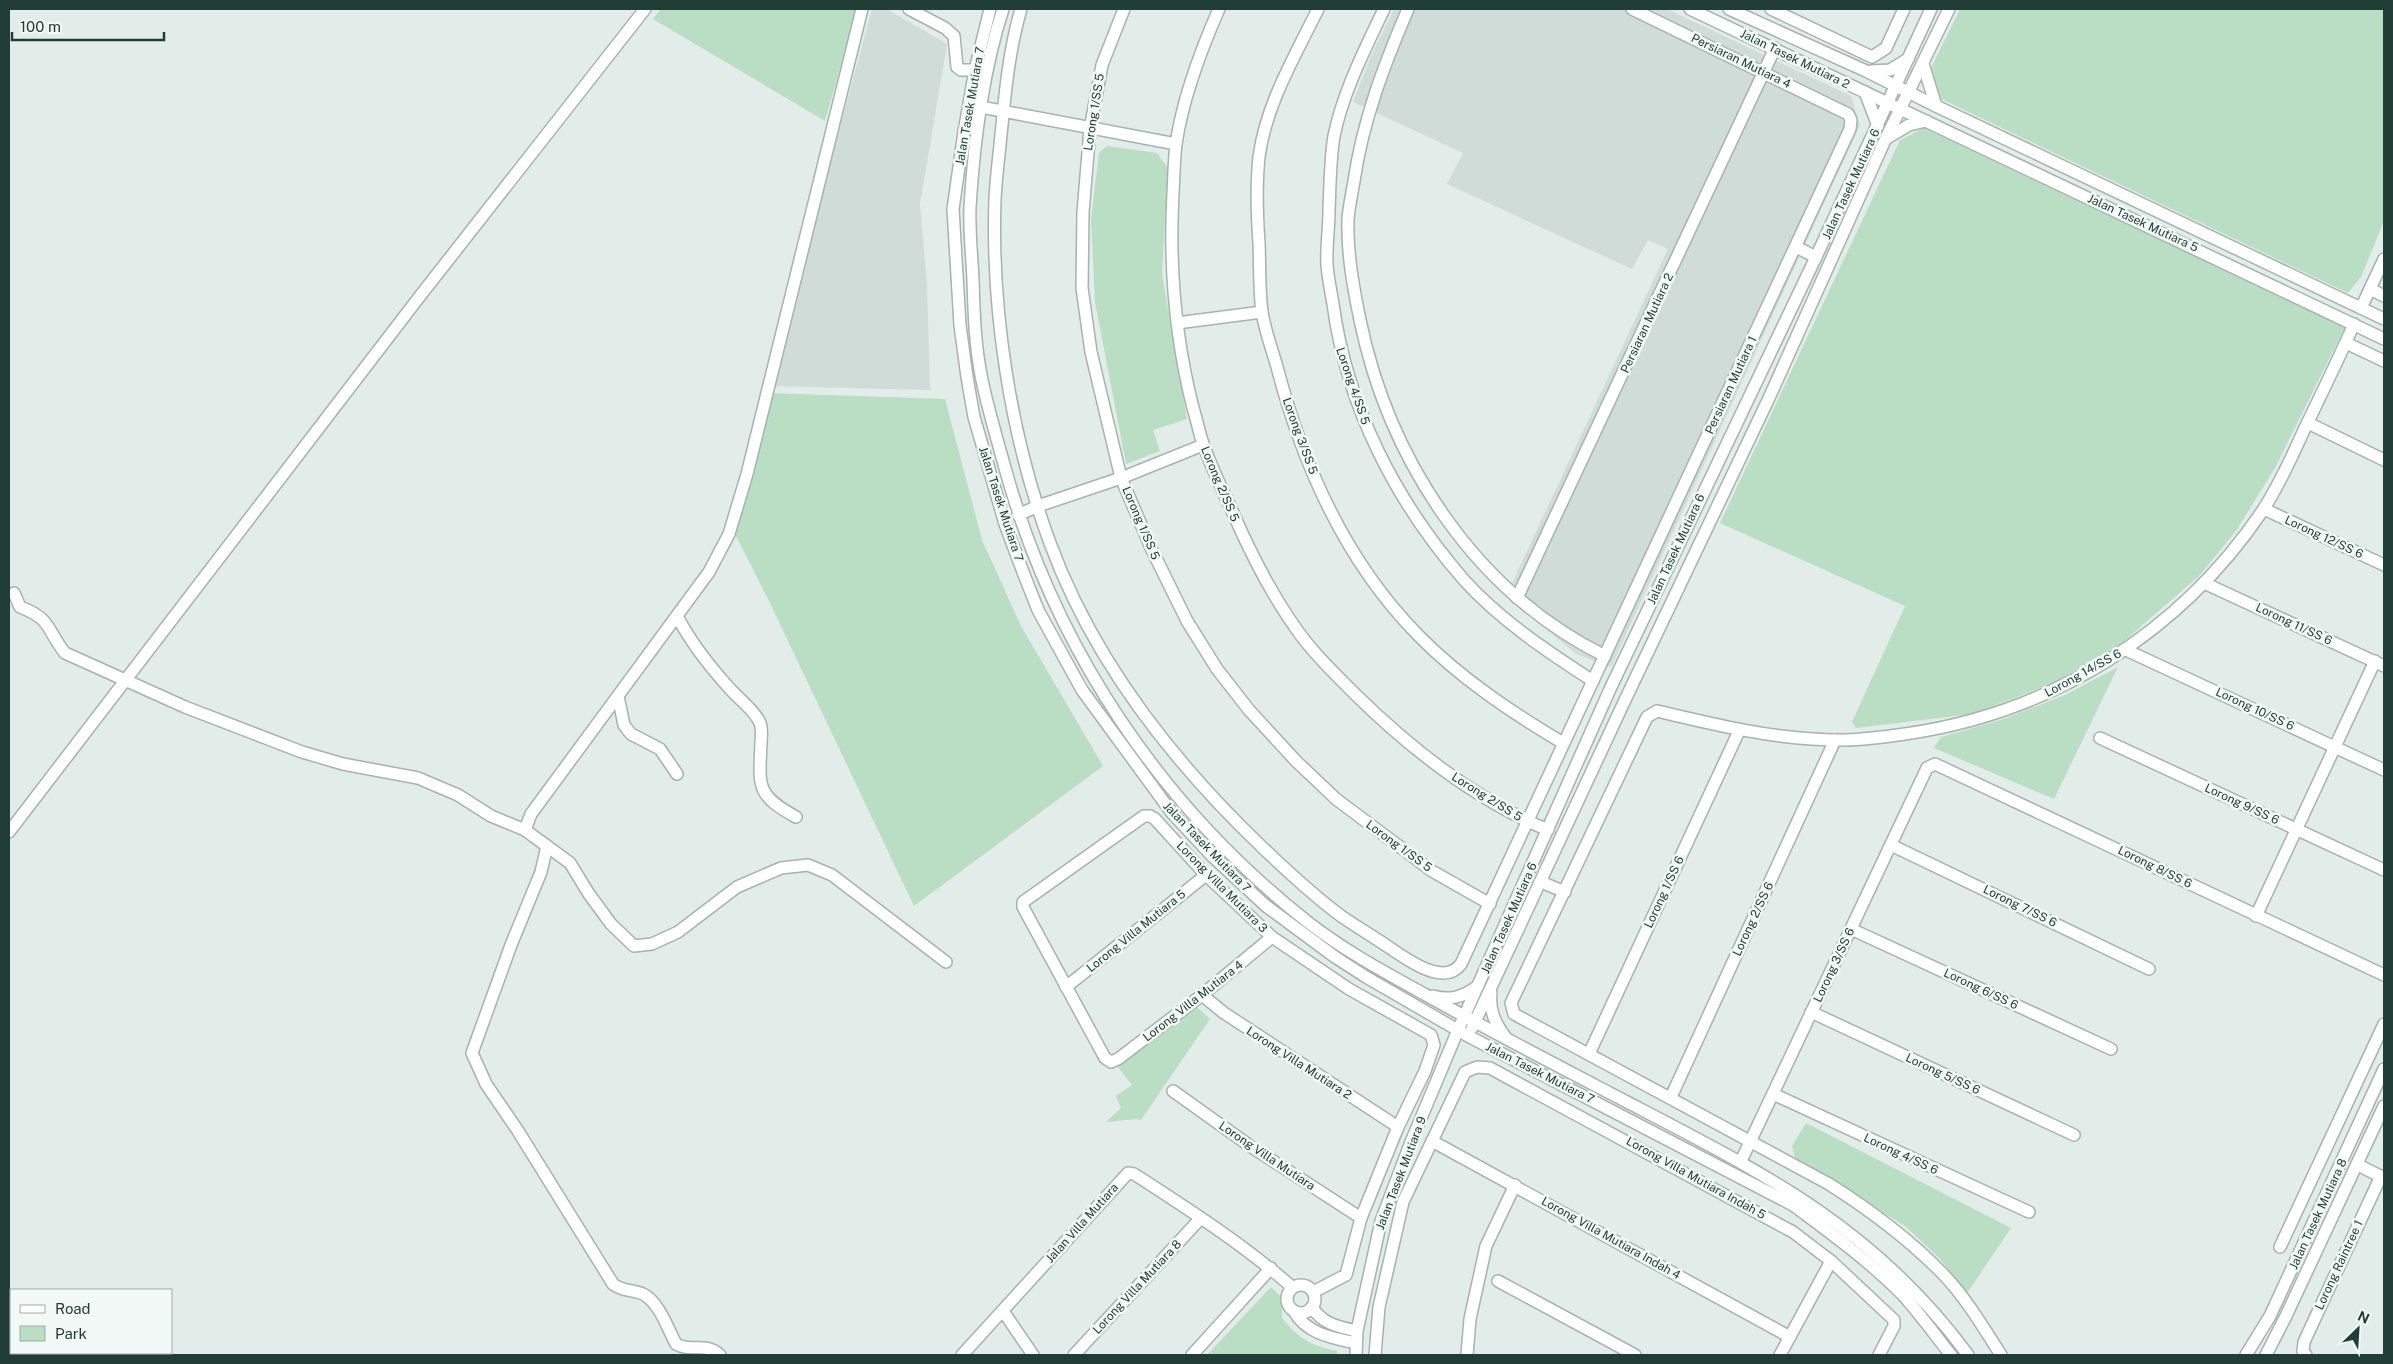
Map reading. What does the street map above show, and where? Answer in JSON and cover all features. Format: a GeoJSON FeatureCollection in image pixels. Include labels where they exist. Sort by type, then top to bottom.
{"type":"FeatureCollection","features":[{"type":"Feature","properties":{"kind":"street"},"geometry":{"type":"LineString","coordinates":[[9,832],[420,296],[645,9]]}},
{"type":"Feature","properties":{"kind":"street"},"geometry":{"type":"LineString","coordinates":[[525,830],[531,814],[709,572],[729,534],[741,496],[862,9]]}},
{"type":"Feature","properties":{"kind":"street"},"geometry":{"type":"LineString","coordinates":[[909,9],[951,32],[955,41],[957,67],[961,70],[975,70]]}},
{"type":"Feature","properties":{"kind":"street","name":"Jalan Tasek Mutiara 7"},"geometry":{"type":"LineString","coordinates":[[990,9],[975,70],[954,202],[960,325],[974,417],[1005,524],[1038,610],[1082,690],[1123,749],[1172,813],[1212,856],[1266,906],[1366,977],[1463,1033],[1793,1205],[1838,1237],[1903,1296],[1950,1355]]}},
{"type":"Feature","properties":{"kind":"street","name":"Jalan Tasek Mutiara 7"},"geometry":{"type":"LineString","coordinates":[[1002,9],[981,107],[970,210],[974,322],[981,376],[1018,515],[1040,574],[1069,635],[1125,728],[1171,790],[1207,830],[1259,880],[1312,925],[1377,968],[1470,1020]]}},
{"type":"Feature","properties":{"kind":"street"},"geometry":{"type":"LineString","coordinates":[[1021,9],[1011,48],[995,199],[998,310],[1006,373],[1020,440],[1050,544],[1074,596],[1129,693],[1160,735],[1219,804],[1281,865],[1347,920],[1407,960],[1434,972],[1446,974],[1456,971],[1461,964],[1605,656],[1565,634],[1517,598],[1478,559],[1441,512],[1408,459],[1387,414],[1366,350],[1351,277],[1348,218],[1359,146],[1370,103],[1408,9]]}},
{"type":"Feature","properties":{"kind":"street","name":"Lorong 1/SS 5"},"geometry":{"type":"LineString","coordinates":[[1124,9],[1102,65],[1090,129],[1083,212],[1082,288],[1091,352],[1121,478],[1152,550],[1187,621],[1217,669],[1249,710],[1296,761],[1336,799],[1432,871],[1490,904]]}},
{"type":"Feature","properties":{"kind":"street","name":"Lorong 2/SS 5"},"geometry":{"type":"LineString","coordinates":[[1219,9],[1197,61],[1176,144],[1171,228],[1171,275],[1177,323],[1186,380],[1203,445],[1245,541],[1274,595],[1297,630],[1324,664],[1383,722],[1414,749],[1461,782],[1528,822],[1548,830]]}},
{"type":"Feature","properties":{"kind":"street","name":"Lorong 3/SS 5"},"geometry":{"type":"LineString","coordinates":[[1318,9],[1279,88],[1259,156],[1258,227],[1262,312],[1288,411],[1326,506],[1373,582],[1418,636],[1459,673],[1526,720],[1563,743]]}},
{"type":"Feature","properties":{"kind":"street","name":"Lorong 4/SS 5"},"geometry":{"type":"LineString","coordinates":[[1384,9],[1366,46],[1347,93],[1334,136],[1327,266],[1338,344],[1360,411],[1386,470],[1425,531],[1465,581],[1506,618],[1564,663],[1593,681]]}},
{"type":"Feature","properties":{"kind":"street","name":"Persiaran Mutiara 4"},"geometry":{"type":"LineString","coordinates":[[1632,9],[1848,114]]}},
{"type":"Feature","properties":{"kind":"street","name":"Jalan Tasek Mutiara 2"},"geometry":{"type":"LineString","coordinates":[[1690,9],[1901,108]]}},
{"type":"Feature","properties":{"kind":"street","name":"Jalan Tasek Mutiara 2"},"geometry":{"type":"LineString","coordinates":[[1730,9],[1908,92]]}},
{"type":"Feature","properties":{"kind":"street"},"geometry":{"type":"LineString","coordinates":[[1771,9],[1872,57],[1886,48],[1904,9]]}},
{"type":"Feature","properties":{"kind":"street","name":"Jalan Tasek Mutiara 6"},"geometry":{"type":"LineString","coordinates":[[1470,1020],[1478,986],[1611,687],[1932,9]]}},
{"type":"Feature","properties":{"kind":"street","name":"Jalan Tasek Mutiara 6"},"geometry":{"type":"LineString","coordinates":[[1463,1033],[1492,986],[1625,700],[1769,398],[1886,138],[1949,9]]}},
{"type":"Feature","properties":{"kind":"street","name":"Persiaran Mutiara 2"},"geometry":{"type":"LineString","coordinates":[[1517,598],[1775,48]]}},
{"type":"Feature","properties":{"kind":"street"},"geometry":{"type":"LineString","coordinates":[[1866,71],[1881,72],[1890,70],[1908,59]]}},
{"type":"Feature","properties":{"kind":"street"},"geometry":{"type":"LineString","coordinates":[[1923,64],[1936,106]]}},
{"type":"Feature","properties":{"kind":"street"},"geometry":{"type":"LineString","coordinates":[[1865,92],[1878,126]]}},
{"type":"Feature","properties":{"kind":"street","name":"Jalan Tasek Mutiara 5"},"geometry":{"type":"LineString","coordinates":[[1908,92],[2231,248],[2384,318]]}},
{"type":"Feature","properties":{"kind":"street"},"geometry":{"type":"LineString","coordinates":[[981,107],[1176,144]]}},
{"type":"Feature","properties":{"kind":"street","name":"Jalan Tasek Mutiara 5"},"geometry":{"type":"LineString","coordinates":[[1901,108],[2384,339]]}},
{"type":"Feature","properties":{"kind":"street","name":"Persiaran Mutiara 1"},"geometry":{"type":"LineString","coordinates":[[1605,656],[1850,128],[1851,120],[1848,114]]}},
{"type":"Feature","properties":{"kind":"street"},"geometry":{"type":"LineString","coordinates":[[1886,138],[1909,125],[1926,121]]}},
{"type":"Feature","properties":{"kind":"street"},"geometry":{"type":"LineString","coordinates":[[1796,247],[1816,257]]}},
{"type":"Feature","properties":{"kind":"street"},"geometry":{"type":"LineString","coordinates":[[2226,262],[2231,248]]}},
{"type":"Feature","properties":{"kind":"street"},"geometry":{"type":"LineString","coordinates":[[2361,308],[2384,259]]}},
{"type":"Feature","properties":{"kind":"street"},"geometry":{"type":"LineString","coordinates":[[2370,289],[2384,296]]}},
{"type":"Feature","properties":{"kind":"street"},"geometry":{"type":"LineString","coordinates":[[1177,323],[1262,312]]}},
{"type":"Feature","properties":{"kind":"street","name":"Lorong 14/SS 6"},"geometry":{"type":"LineString","coordinates":[[1565,892],[1647,716],[1657,711],[1739,730],[1784,737],[1835,740],[1887,737],[1951,727],[1991,715],[2064,686],[2126,650],[2204,583],[2264,509],[2308,423],[2354,324]]}},
{"type":"Feature","properties":{"kind":"street"},"geometry":{"type":"LineString","coordinates":[[2346,343],[2384,361]]}},
{"type":"Feature","properties":{"kind":"street"},"geometry":{"type":"LineString","coordinates":[[1752,389],[1769,398]]}},
{"type":"Feature","properties":{"kind":"street"},"geometry":{"type":"LineString","coordinates":[[2308,423],[2384,460]]}},
{"type":"Feature","properties":{"kind":"street"},"geometry":{"type":"LineString","coordinates":[[1018,515],[1038,506],[1121,478],[1203,445]]}},
{"type":"Feature","properties":{"kind":"street","name":"Lorong 12/SS 6"},"geometry":{"type":"LineString","coordinates":[[2264,509],[2384,565]]}},
{"type":"Feature","properties":{"kind":"street"},"geometry":{"type":"LineString","coordinates":[[1670,515],[1688,524]]}},
{"type":"Feature","properties":{"kind":"street","name":"Lorong 11/SS 6"},"geometry":{"type":"LineString","coordinates":[[2204,583],[2380,663]]}},
{"type":"Feature","properties":{"kind":"street"},"geometry":{"type":"LineString","coordinates":[[14,593],[20,607],[36,613],[47,621],[52,636],[65,654],[185,707],[302,752],[343,764],[418,778],[458,795],[491,816],[525,830],[570,863],[589,894],[611,924],[634,946],[652,944],[678,932],[737,887],[781,868],[808,865],[832,875],[946,962]]}},
{"type":"Feature","properties":{"kind":"street"},"geometry":{"type":"LineString","coordinates":[[676,616],[710,667],[760,721],[762,734],[760,779],[765,796],[776,806],[796,817]]}},
{"type":"Feature","properties":{"kind":"street","name":"Lorong 10/SS 6"},"geometry":{"type":"LineString","coordinates":[[2126,650],[2384,770]]}},
{"type":"Feature","properties":{"kind":"street"},"geometry":{"type":"LineString","coordinates":[[2256,916],[2335,746],[2380,663]]}},
{"type":"Feature","properties":{"kind":"street"},"geometry":{"type":"LineString","coordinates":[[618,696],[624,725],[631,734],[660,749],[676,774]]}},
{"type":"Feature","properties":{"kind":"street","name":"Lorong 1/SS 6"},"geometry":{"type":"LineString","coordinates":[[1588,1054],[1739,730]]}},
{"type":"Feature","properties":{"kind":"street","name":"Lorong 9/SS 6"},"geometry":{"type":"LineString","coordinates":[[2100,738],[2384,870]]}},
{"type":"Feature","properties":{"kind":"street","name":"Lorong 2/SS 6"},"geometry":{"type":"LineString","coordinates":[[1671,1097],[1835,740]]}},
{"type":"Feature","properties":{"kind":"street","name":"Lorong 8/SS 6"},"geometry":{"type":"LineString","coordinates":[[1926,768],[1935,764],[2384,975]]}},
{"type":"Feature","properties":{"kind":"street","name":"Lorong 3/SS 6"},"geometry":{"type":"LineString","coordinates":[[1741,1161],[1926,768]]}},
{"type":"Feature","properties":{"kind":"street","name":"Lorong Villa Mutiara 3"},"geometry":{"type":"LineString","coordinates":[[1066,987],[1023,907],[1023,902],[1027,897],[1144,816],[1155,819],[1206,875],[1272,937],[1349,989],[1432,1035],[1434,1045],[1425,1071],[1398,1127]]}},
{"type":"Feature","properties":{"kind":"street","name":"Lorong 7/SS 6"},"geometry":{"type":"LineString","coordinates":[[1891,844],[2149,969]]}},
{"type":"Feature","properties":{"kind":"street"},"geometry":{"type":"LineString","coordinates":[[547,846],[541,872],[511,946],[472,1053],[486,1084],[518,1131],[613,1284],[621,1291],[643,1294],[654,1303],[676,1344],[682,1348],[706,1347],[720,1355]]}},
{"type":"Feature","properties":{"kind":"street","name":"Lorong Villa Mutiara 5"},"geometry":{"type":"LineString","coordinates":[[1066,987],[1206,875]]}},
{"type":"Feature","properties":{"kind":"street"},"geometry":{"type":"LineString","coordinates":[[1541,882],[1565,892],[1511,1002],[1514,1014],[1671,1097],[1837,1189],[1871,1211],[1944,1275],[1974,1314],[2001,1355]]}},
{"type":"Feature","properties":{"kind":"street","name":"Lorong 6/SS 6"},"geometry":{"type":"LineString","coordinates":[[1851,929],[2112,1050]]}},
{"type":"Feature","properties":{"kind":"street","name":"Lorong Villa Mutiara 4"},"geometry":{"type":"LineString","coordinates":[[1066,987],[1105,1058],[1111,1062],[1118,1059],[1202,995],[1272,937]]}},
{"type":"Feature","properties":{"kind":"street"},"geometry":{"type":"LineString","coordinates":[[1424,994],[1444,999],[1454,998],[1468,994],[1478,986]]}},
{"type":"Feature","properties":{"kind":"street"},"geometry":{"type":"LineString","coordinates":[[1492,986],[1490,1004],[1493,1019],[1507,1040]]}},
{"type":"Feature","properties":{"kind":"street","name":"Lorong Villa Mutiara 2"},"geometry":{"type":"LineString","coordinates":[[1202,995],[1224,1013],[1398,1127]]}},
{"type":"Feature","properties":{"kind":"street","name":"Lorong 5/SS 6"},"geometry":{"type":"LineString","coordinates":[[1811,1012],[2074,1135]]}},
{"type":"Feature","properties":{"kind":"street"},"geometry":{"type":"LineString","coordinates":[[1438,1018],[1448,1033],[1453,1049],[1470,1043],[1485,1044]]}},
{"type":"Feature","properties":{"kind":"street"},"geometry":{"type":"LineString","coordinates":[[1470,1020],[1741,1161],[1806,1200],[1853,1235],[1912,1287],[1968,1355]]}},
{"type":"Feature","properties":{"kind":"street","name":"Jalan Tasek Mutiara 8"},"geometry":{"type":"LineString","coordinates":[[2280,1247],[2384,1024]]}},
{"type":"Feature","properties":{"kind":"street","name":"Jalan Tasek Mutiara 9"},"geometry":{"type":"LineString","coordinates":[[1356,1355],[1356,1337],[1381,1221],[1411,1142],[1453,1049],[1463,1033]]}},
{"type":"Feature","properties":{"kind":"street","name":"Lorong Villa Mutiara Indah 5"},"geometry":{"type":"LineString","coordinates":[[1432,1141],[1465,1072],[1477,1067],[1490,1068],[1793,1232],[1831,1261],[1894,1320],[1894,1326],[1879,1355]]}},
{"type":"Feature","properties":{"kind":"street","name":"Jalan Tasek Mutiara 8"},"geometry":{"type":"LineString","coordinates":[[2246,1355],[2270,1316],[2384,1070]]}},
{"type":"Feature","properties":{"kind":"street","name":"Lorong Villa Mutiara"},"geometry":{"type":"LineString","coordinates":[[1173,1091],[1250,1146],[1362,1218]]}},
{"type":"Feature","properties":{"kind":"street","name":"Lorong 4/SS 6"},"geometry":{"type":"LineString","coordinates":[[1773,1094],[2029,1212]]}},
{"type":"Feature","properties":{"kind":"street","name":"Jalan Tasek Mutiara 8"},"geometry":{"type":"LineString","coordinates":[[2266,1355],[2381,1119],[2384,1106]]}},
{"type":"Feature","properties":{"kind":"street"},"geometry":{"type":"LineString","coordinates":[[2366,1112],[2381,1119]]}},
{"type":"Feature","properties":{"kind":"street"},"geometry":{"type":"LineString","coordinates":[[1312,1292],[1346,1275],[1362,1218],[1398,1127]]}},
{"type":"Feature","properties":{"kind":"street"},"geometry":{"type":"LineString","coordinates":[[1375,1355],[1379,1307],[1403,1202],[1432,1141]]}},
{"type":"Feature","properties":{"kind":"street","name":"Lorong Villa Mutiara Indah 4"},"geometry":{"type":"LineString","coordinates":[[1432,1141],[1790,1337]]}},
{"type":"Feature","properties":{"kind":"street"},"geometry":{"type":"LineString","coordinates":[[2358,1165],[2382,1177]]}},
{"type":"Feature","properties":{"kind":"street","name":"Jalan Villa Mutiara"},"geometry":{"type":"LineString","coordinates":[[962,1355],[1128,1173],[1142,1179],[1271,1268],[1292,1288]]}},
{"type":"Feature","properties":{"kind":"street","name":"Lorong Raintree 1"},"geometry":{"type":"LineString","coordinates":[[2306,1355],[2303,1351],[2304,1342],[2382,1177]]}},
{"type":"Feature","properties":{"kind":"street"},"geometry":{"type":"LineString","coordinates":[[1467,1355],[1470,1320],[1486,1246],[1515,1185]]}},
{"type":"Feature","properties":{"kind":"street","name":"Lorong Villa Mutiara 8"},"geometry":{"type":"LineString","coordinates":[[1074,1355],[1200,1219]]}},
{"type":"Feature","properties":{"kind":"street"},"geometry":{"type":"LineString","coordinates":[[2288,1229],[2306,1238]]}},
{"type":"Feature","properties":{"kind":"street"},"geometry":{"type":"LineString","coordinates":[[1780,1355],[1831,1261]]}},
{"type":"Feature","properties":{"kind":"street"},"geometry":{"type":"LineString","coordinates":[[1192,1355],[1271,1268]]}},
{"type":"Feature","properties":{"kind":"street"},"geometry":{"type":"LineString","coordinates":[[1498,1281],[1635,1355]]}},
{"type":"Feature","properties":{"kind":"street"},"geometry":{"type":"LineString","coordinates":[[1294,1311],[1302,1313],[1312,1308],[1315,1300],[1312,1292],[1305,1286],[1292,1288],[1287,1301],[1298,1318],[1313,1330],[1356,1337]]}},
{"type":"Feature","properties":{"kind":"street"},"geometry":{"type":"LineString","coordinates":[[1312,1308],[1317,1317],[1356,1337]]}},
{"type":"Feature","properties":{"kind":"street"},"geometry":{"type":"LineString","coordinates":[[1004,1311],[1033,1355]]}},
{"type":"Feature","properties":{"kind":"shaded area"},"geometry":{"type":"Polygon","coordinates":[[[872,9],[887,9],[947,44],[920,204],[927,284],[930,390],[770,386],[872,9]]]}},
{"type":"Feature","properties":{"kind":"shaded area"},"geometry":{"type":"Polygon","coordinates":[[[1394,9],[1667,9],[1851,96],[1860,125],[1611,667],[1576,654],[1506,596],[1668,249],[1648,240],[1632,269],[1447,184],[1463,153],[1353,102],[1371,56],[1394,9]]]}},
{"type":"Feature","properties":{"kind":"green space"},"geometry":{"type":"Polygon","coordinates":[[[661,9],[857,9],[825,121],[653,19],[661,9]]]}},
{"type":"Feature","properties":{"kind":"green space"},"geometry":{"type":"Polygon","coordinates":[[[1960,9],[2384,9],[2384,221],[2361,277],[2348,293],[1941,99],[1930,70],[1960,9]]]}},
{"type":"Feature","properties":{"kind":"green space"},"geometry":{"type":"Polygon","coordinates":[[[1924,128],[2345,327],[2275,468],[2236,531],[2199,576],[2123,642],[2056,682],[1972,714],[1856,728],[1852,722],[1905,606],[1720,523],[1900,140],[1924,128]]]}},
{"type":"Feature","properties":{"kind":"green space"},"geometry":{"type":"Polygon","coordinates":[[[1107,146],[1157,153],[1168,168],[1162,274],[1187,419],[1153,430],[1160,451],[1126,464],[1095,302],[1091,219],[1099,153],[1107,146]]]}},
{"type":"Feature","properties":{"kind":"green space"},"geometry":{"type":"Polygon","coordinates":[[[768,393],[945,399],[982,540],[1021,626],[1103,766],[914,906],[770,603],[733,530],[768,393]]]}},
{"type":"Feature","properties":{"kind":"green space"},"geometry":{"type":"Polygon","coordinates":[[[2118,667],[2054,799],[1934,748],[1941,737],[2001,720],[2065,695],[2118,667]]]}},
{"type":"Feature","properties":{"kind":"green space"},"geometry":{"type":"Polygon","coordinates":[[[1197,1007],[1210,1019],[1141,1120],[1106,1122],[1121,1108],[1116,1096],[1132,1085],[1118,1067],[1197,1007]]]}},
{"type":"Feature","properties":{"kind":"green space"},"geometry":{"type":"Polygon","coordinates":[[[1806,1123],[2011,1228],[1967,1293],[1940,1259],[1905,1226],[1795,1158],[1792,1146],[1806,1123]]]}},
{"type":"Feature","properties":{"kind":"green space"},"geometry":{"type":"Polygon","coordinates":[[[1271,1287],[1282,1298],[1282,1318],[1288,1325],[1300,1337],[1312,1344],[1337,1351],[1337,1355],[1207,1355],[1271,1287]]]}}]}
